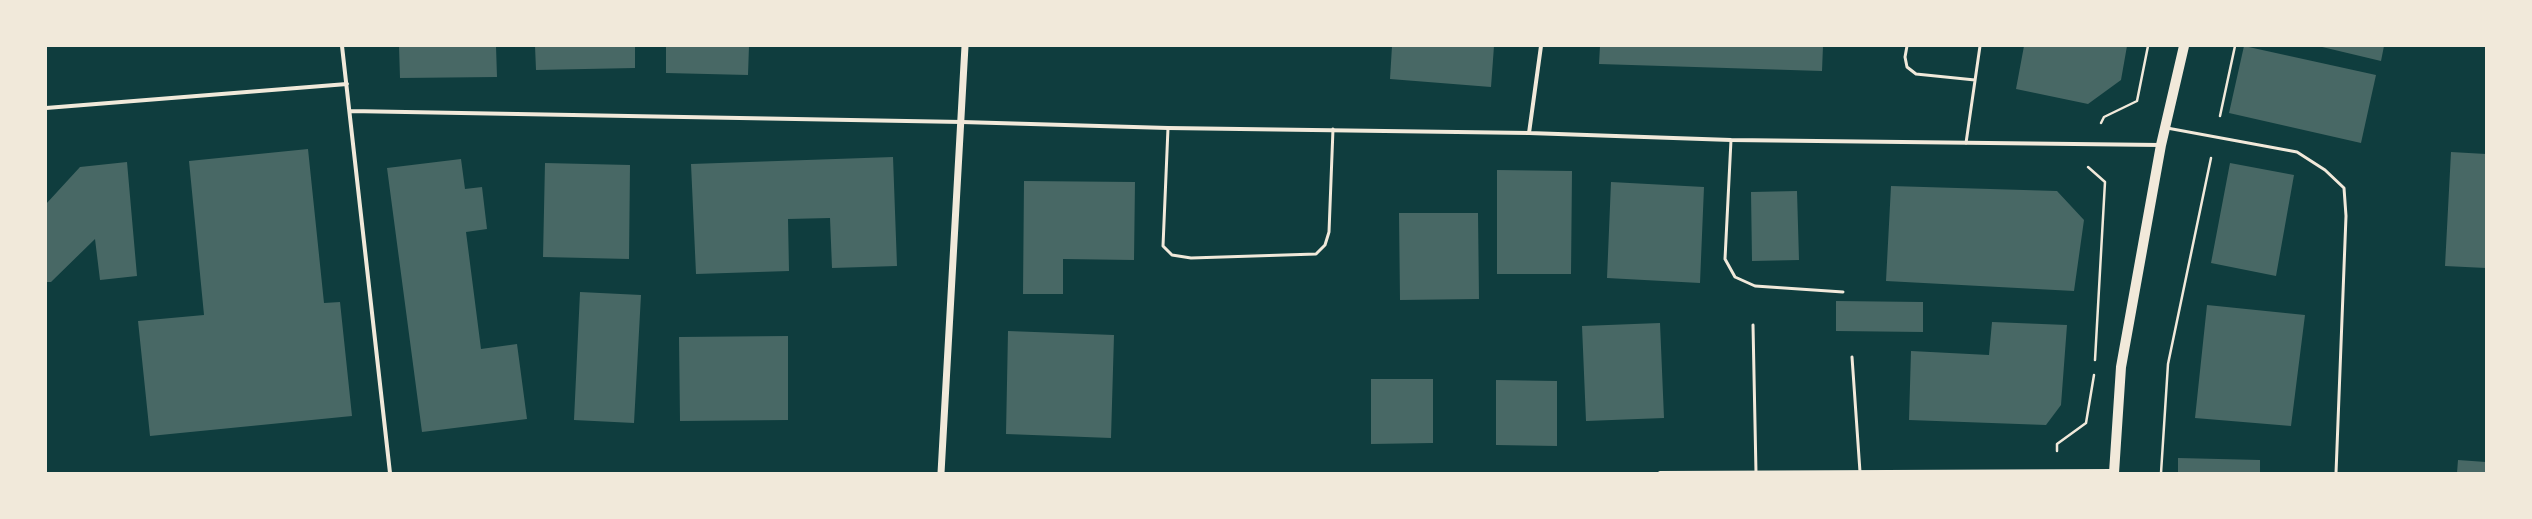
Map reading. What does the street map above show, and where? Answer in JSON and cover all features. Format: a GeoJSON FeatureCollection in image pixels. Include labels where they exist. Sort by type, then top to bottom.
{"type":"FeatureCollection","features":[{"type":"Feature","properties":{"kind":"main road"},"geometry":{"type":"LineString","coordinates":[[2113,472],[2121,367],[2161,145],[2184,46]]}},
{"type":"Feature","properties":{"kind":"street"},"geometry":{"type":"LineString","coordinates":[[342,46],[390,473]]}},
{"type":"Feature","properties":{"kind":"street"},"geometry":{"type":"LineString","coordinates":[[941,473],[962,122],[965,46]]}},
{"type":"Feature","properties":{"kind":"street"},"geometry":{"type":"LineString","coordinates":[[1529,132],[1541,46]]}},
{"type":"Feature","properties":{"kind":"street"},"geometry":{"type":"LineString","coordinates":[[46,108],[346,84]]}},
{"type":"Feature","properties":{"kind":"street"},"geometry":{"type":"LineString","coordinates":[[350,111],[962,122],[1168,128],[1529,132],[1731,140],[2161,145]]}},
{"type":"Feature","properties":{"kind":"street"},"geometry":{"type":"LineString","coordinates":[[1660,473],[2113,472]]}},
{"type":"Feature","properties":{"kind":"lane"},"geometry":{"type":"LineString","coordinates":[[1907,46],[1905,57],[1907,67],[1916,74],[1975,80]]}},
{"type":"Feature","properties":{"kind":"lane"},"geometry":{"type":"LineString","coordinates":[[1966,143],[1980,46]]}},
{"type":"Feature","properties":{"kind":"lane"},"geometry":{"type":"LineString","coordinates":[[1168,128],[1163,246],[1172,255],[1191,258],[1316,254],[1325,245],[1329,232],[1333,129]]}},
{"type":"Feature","properties":{"kind":"lane"},"geometry":{"type":"LineString","coordinates":[[2165,128],[2297,152],[2325,170],[2344,188],[2346,216],[2336,473]]}},
{"type":"Feature","properties":{"kind":"lane"},"geometry":{"type":"LineString","coordinates":[[1731,140],[1725,259],[1735,277],[1756,286],[1843,292]]}},
{"type":"Feature","properties":{"kind":"lane"},"geometry":{"type":"LineString","coordinates":[[1753,325],[1756,473]]}},
{"type":"Feature","properties":{"kind":"lane"},"geometry":{"type":"LineString","coordinates":[[1852,357],[1860,472]]}},
{"type":"Feature","properties":{"kind":"path"},"geometry":{"type":"LineString","coordinates":[[2056,471],[2057,444],[2086,423],[2095,368],[2105,182],[2087,166],[2092,145],[2104,117],[2136,101],[2148,46]]}},
{"type":"Feature","properties":{"kind":"path"},"geometry":{"type":"LineString","coordinates":[[2161,473],[2168,364],[2235,46]]}},
{"type":"Feature","properties":{"kind":"building"},"geometry":{"type":"Polygon","coordinates":[[[399,46],[496,46],[497,77],[400,78],[399,46]]]}},
{"type":"Feature","properties":{"kind":"building"},"geometry":{"type":"Polygon","coordinates":[[[535,46],[635,46],[635,68],[536,70],[535,46]]]}},
{"type":"Feature","properties":{"kind":"building"},"geometry":{"type":"Polygon","coordinates":[[[666,46],[749,46],[748,75],[666,73],[666,46]]]}},
{"type":"Feature","properties":{"kind":"building"},"geometry":{"type":"Polygon","coordinates":[[[1392,46],[1494,46],[1491,87],[1390,79],[1392,46]]]}},
{"type":"Feature","properties":{"kind":"building"},"geometry":{"type":"Polygon","coordinates":[[[1600,46],[1823,46],[1822,71],[1599,64],[1600,46]]]}},
{"type":"Feature","properties":{"kind":"building"},"geometry":{"type":"Polygon","coordinates":[[[2024,46],[2127,46],[2121,80],[2088,104],[2016,89],[2024,46]]]}},
{"type":"Feature","properties":{"kind":"building"},"geometry":{"type":"Polygon","coordinates":[[[2244,46],[2376,75],[2361,143],[2229,113],[2244,46]]]}},
{"type":"Feature","properties":{"kind":"building"},"geometry":{"type":"Polygon","coordinates":[[[2318,46],[2384,46],[2381,61],[2318,46]]]}},
{"type":"Feature","properties":{"kind":"building"},"geometry":{"type":"Polygon","coordinates":[[[308,149],[324,303],[340,302],[352,416],[150,436],[138,321],[204,315],[189,161],[308,149]]]}},
{"type":"Feature","properties":{"kind":"building"},"geometry":{"type":"Polygon","coordinates":[[[2451,152],[2486,154],[2486,268],[2445,266],[2451,152]]]}},
{"type":"Feature","properties":{"kind":"building"},"geometry":{"type":"Polygon","coordinates":[[[893,157],[897,266],[832,268],[830,218],[788,219],[789,271],[696,274],[691,164],[893,157]]]}},
{"type":"Feature","properties":{"kind":"building"},"geometry":{"type":"Polygon","coordinates":[[[461,159],[465,189],[482,187],[487,229],[466,232],[481,349],[517,344],[527,419],[422,432],[387,168],[461,159]]]}},
{"type":"Feature","properties":{"kind":"building"},"geometry":{"type":"Polygon","coordinates":[[[127,162],[137,276],[100,280],[95,239],[51,282],[46,282],[46,204],[80,167],[127,162]]]}},
{"type":"Feature","properties":{"kind":"building"},"geometry":{"type":"Polygon","coordinates":[[[545,163],[630,165],[629,259],[543,257],[545,163]]]}},
{"type":"Feature","properties":{"kind":"building"},"geometry":{"type":"Polygon","coordinates":[[[2230,163],[2294,175],[2276,276],[2211,263],[2230,163]]]}},
{"type":"Feature","properties":{"kind":"building"},"geometry":{"type":"Polygon","coordinates":[[[1497,170],[1572,171],[1571,274],[1497,274],[1497,170]]]}},
{"type":"Feature","properties":{"kind":"building"},"geometry":{"type":"Polygon","coordinates":[[[1024,181],[1135,182],[1134,260],[1063,259],[1063,294],[1023,294],[1024,181]]]}},
{"type":"Feature","properties":{"kind":"building"},"geometry":{"type":"Polygon","coordinates":[[[1611,182],[1704,187],[1700,283],[1607,278],[1611,182]]]}},
{"type":"Feature","properties":{"kind":"building"},"geometry":{"type":"Polygon","coordinates":[[[1891,186],[2057,191],[2084,220],[2074,291],[1886,281],[1891,186]]]}},
{"type":"Feature","properties":{"kind":"building"},"geometry":{"type":"Polygon","coordinates":[[[1797,191],[1799,260],[1752,261],[1751,192],[1797,191]]]}},
{"type":"Feature","properties":{"kind":"building"},"geometry":{"type":"Polygon","coordinates":[[[1399,213],[1478,213],[1479,299],[1400,300],[1399,213]]]}},
{"type":"Feature","properties":{"kind":"building"},"geometry":{"type":"Polygon","coordinates":[[[580,292],[641,295],[634,423],[574,420],[580,292]]]}},
{"type":"Feature","properties":{"kind":"building"},"geometry":{"type":"Polygon","coordinates":[[[1836,301],[1923,302],[1923,332],[1836,331],[1836,301]]]}},
{"type":"Feature","properties":{"kind":"building"},"geometry":{"type":"Polygon","coordinates":[[[2207,305],[2305,315],[2291,426],[2195,418],[2207,305]]]}},
{"type":"Feature","properties":{"kind":"building"},"geometry":{"type":"Polygon","coordinates":[[[1992,322],[2067,325],[2061,405],[2046,425],[1909,420],[1911,351],[1989,355],[1992,322]]]}},
{"type":"Feature","properties":{"kind":"building"},"geometry":{"type":"Polygon","coordinates":[[[1660,323],[1664,418],[1586,421],[1582,326],[1660,323]]]}},
{"type":"Feature","properties":{"kind":"building"},"geometry":{"type":"Polygon","coordinates":[[[1008,331],[1114,335],[1111,438],[1006,434],[1008,331]]]}},
{"type":"Feature","properties":{"kind":"building"},"geometry":{"type":"Polygon","coordinates":[[[788,336],[788,420],[680,421],[679,337],[788,336]]]}},
{"type":"Feature","properties":{"kind":"building"},"geometry":{"type":"Polygon","coordinates":[[[1371,379],[1433,379],[1433,443],[1371,444],[1371,379]]]}},
{"type":"Feature","properties":{"kind":"building"},"geometry":{"type":"Polygon","coordinates":[[[1496,380],[1557,381],[1557,446],[1496,445],[1496,380]]]}},
{"type":"Feature","properties":{"kind":"building"},"geometry":{"type":"Polygon","coordinates":[[[2178,458],[2260,460],[2260,473],[2178,473],[2178,458]]]}},
{"type":"Feature","properties":{"kind":"building"},"geometry":{"type":"Polygon","coordinates":[[[2458,460],[2486,462],[2486,473],[2457,473],[2458,460]]]}}]}
